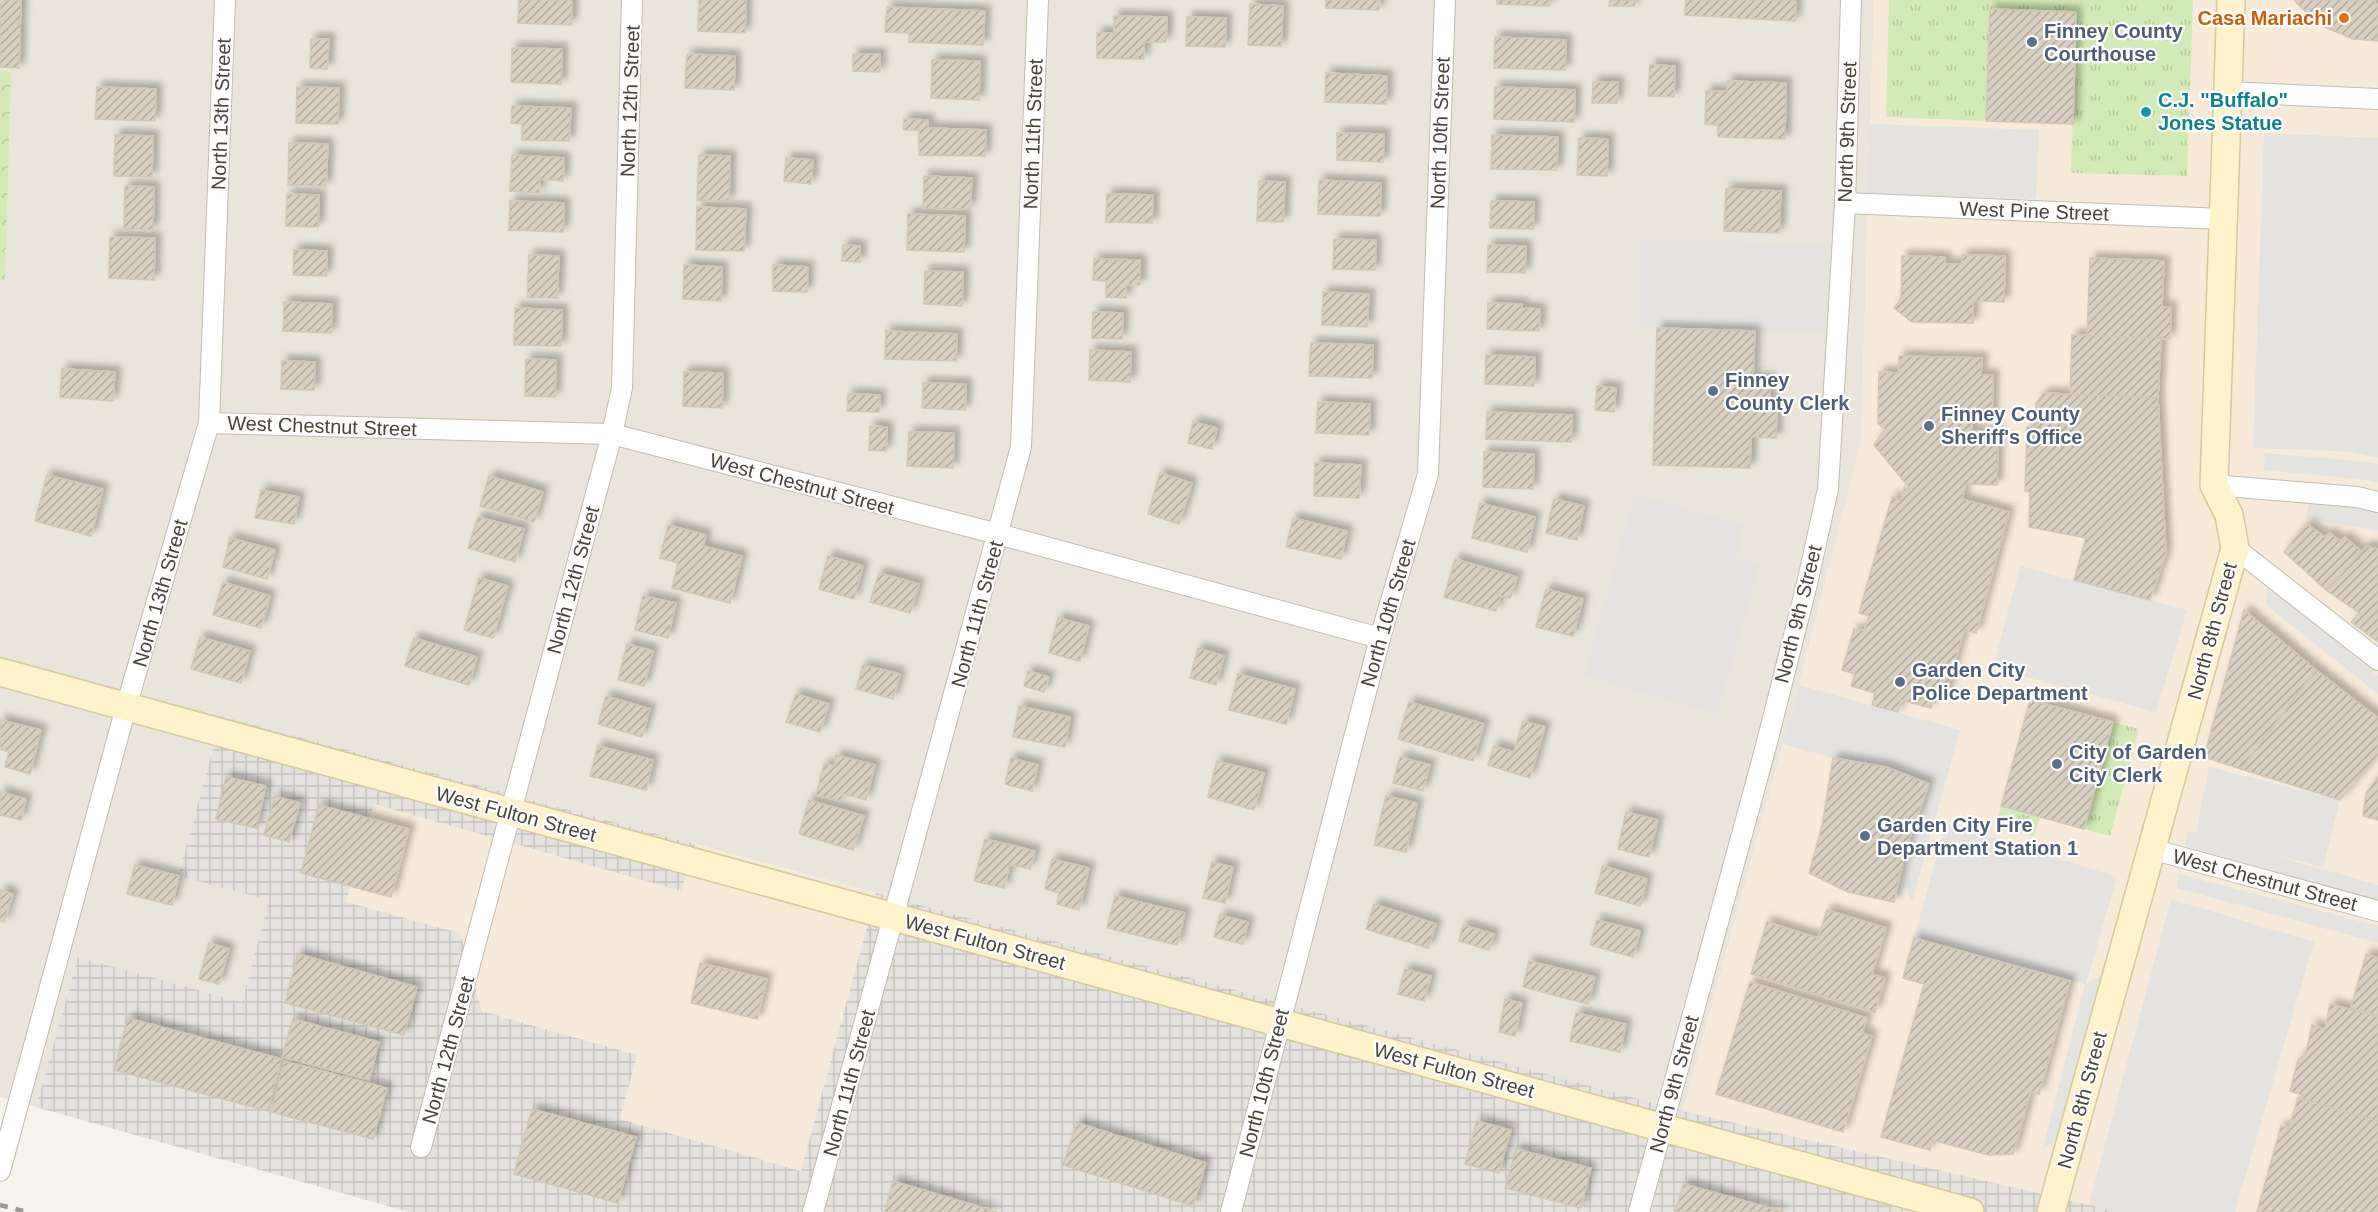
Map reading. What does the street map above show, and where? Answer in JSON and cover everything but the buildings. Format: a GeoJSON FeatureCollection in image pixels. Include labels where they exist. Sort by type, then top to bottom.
{"type":"FeatureCollection","features":[{"type":"Feature","properties":{"kind":"street","name":"North 13th Street"},"geometry":{"type":"LineString","coordinates":[[0,1171],[126,707],[209,423],[225,0]]}},
{"type":"Feature","properties":{"kind":"street","name":"North 12th Street"},"geometry":{"type":"LineString","coordinates":[[422,1147],[612,434],[622,388],[632,0]]}},
{"type":"Feature","properties":{"kind":"street","name":"North 11th Street"},"geometry":{"type":"LineString","coordinates":[[813,1212],[1021,447],[1038,0]]}},
{"type":"Feature","properties":{"kind":"street","name":"North 10th Street"},"geometry":{"type":"LineString","coordinates":[[1231,1212],[1380,638],[1428,474],[1445,0]]}},
{"type":"Feature","properties":{"kind":"street","name":"North 9th Street"},"geometry":{"type":"LineString","coordinates":[[1639,1212],[1768,739],[1828,489],[1845,203],[1851,0]]}},
{"type":"Feature","properties":{"kind":"street","name":"North 8th Street"},"geometry":{"type":"LineString","coordinates":[[2051,1212],[2235,548],[2229,515],[2214,485],[2231,0]]}},
{"type":"Feature","properties":{"kind":"street"},"geometry":{"type":"LineString","coordinates":[[2228,92],[2378,99]]}},
{"type":"Feature","properties":{"kind":"street","name":"West Pine Street"},"geometry":{"type":"LineString","coordinates":[[1845,203],[2223,219]]}},
{"type":"Feature","properties":{"kind":"street","name":"West Chestnut Street"},"geometry":{"type":"LineString","coordinates":[[209,423],[612,434],[998,534],[1380,638]]}},
{"type":"Feature","properties":{"kind":"street"},"geometry":{"type":"LineString","coordinates":[[2214,485],[2357,497],[2378,502]]}},
{"type":"Feature","properties":{"kind":"street"},"geometry":{"type":"LineString","coordinates":[[2235,548],[2378,660]]}},
{"type":"Feature","properties":{"kind":"street","name":"West Fulton Street"},"geometry":{"type":"LineString","coordinates":[[0,672],[1970,1212]]}},
{"type":"Feature","properties":{"kind":"street","name":"West Chestnut Street"},"geometry":{"type":"LineString","coordinates":[[2151,849],[2378,911]]}},
{"type":"Feature","properties":{"kind":"shaded area"},"geometry":{"type":"Polygon","coordinates":[[[0,0],[1874,0],[1861,442],[1799,685],[1683,1111],[222,716],[178,875],[269,900],[242,1002],[78,957],[36,1107],[0,1097],[0,0]]]}},
{"type":"Feature","properties":{"kind":"shaded area"},"geometry":{"type":"Polygon","coordinates":[[[1874,0],[2378,0],[2378,1212],[2120,1212],[1683,1111],[1799,685],[1861,442],[1874,0]]]}},
{"type":"Feature","properties":{"kind":"shaded area"},"geometry":{"type":"Polygon","coordinates":[[[1870,124],[2039,130],[2036,199],[1868,194],[1870,124]]]}},
{"type":"Feature","properties":{"kind":"shaded area"},"geometry":{"type":"Polygon","coordinates":[[[2264,133],[2378,138],[2378,458],[2353,452],[2253,448],[2264,133]]]}},
{"type":"Feature","properties":{"kind":"shaded area"},"geometry":{"type":"Polygon","coordinates":[[[1641,238],[1843,246],[1838,333],[1639,327],[1641,238]]]}},
{"type":"Feature","properties":{"kind":"shaded area"},"geometry":{"type":"Polygon","coordinates":[[[2265,453],[2378,464],[2378,483],[2368,480],[2264,470],[2265,453]]]}},
{"type":"Feature","properties":{"kind":"shaded area"},"geometry":{"type":"Polygon","coordinates":[[[1635,494],[1744,525],[1735,558],[1759,565],[1717,714],[1584,676],[1635,494]]]}},
{"type":"Feature","properties":{"kind":"shaded area"},"geometry":{"type":"Polygon","coordinates":[[[2309,500],[2378,510],[2378,531],[2306,518],[2309,500]]]}},
{"type":"Feature","properties":{"kind":"shaded area"},"geometry":{"type":"Polygon","coordinates":[[[2020,566],[2187,610],[2156,712],[1993,668],[2020,566]]]}},
{"type":"Feature","properties":{"kind":"shaded area"},"geometry":{"type":"Polygon","coordinates":[[[2267,585],[2378,676],[2378,694],[2266,605],[2267,585]]]}},
{"type":"Feature","properties":{"kind":"shaded area"},"geometry":{"type":"Polygon","coordinates":[[[1799,685],[1960,730],[1912,903],[1905,888],[1895,901],[1907,846],[1886,767],[1833,758],[1783,744],[1799,685]]]}},
{"type":"Feature","properties":{"kind":"shaded area"},"geometry":{"type":"Polygon","coordinates":[[[222,716],[695,844],[681,891],[374,804],[346,902],[460,933],[482,1011],[637,1055],[620,1119],[801,1171],[876,893],[1683,1111],[2120,1212],[409,1212],[36,1107],[78,957],[242,1002],[269,900],[178,876],[222,716]]]}},
{"type":"Feature","properties":{"kind":"shaded area"},"geometry":{"type":"Polygon","coordinates":[[[2209,767],[2340,800],[2323,867],[2254,850],[2378,885],[2378,901],[2184,849],[2188,831],[2196,833],[2209,767]]]}},
{"type":"Feature","properties":{"kind":"shaded area"},"geometry":{"type":"Polygon","coordinates":[[[374,804],[681,890],[695,844],[876,893],[801,1171],[620,1119],[637,1055],[482,1011],[460,933],[346,902],[374,804]]]}},
{"type":"Feature","properties":{"kind":"shaded area"},"geometry":{"type":"Polygon","coordinates":[[[1946,823],[2117,877],[2086,984],[2106,973],[2060,1138],[2043,1148],[2085,984],[1914,938],[1946,823]]]}},
{"type":"Feature","properties":{"kind":"shaded area"},"geometry":{"type":"Polygon","coordinates":[[[2179,874],[2378,926],[2378,943],[2177,888],[2179,874]]]}},
{"type":"Feature","properties":{"kind":"shaded area"},"geometry":{"type":"Polygon","coordinates":[[[2171,899],[2314,942],[2235,1212],[2115,1212],[2089,1204],[2171,899]]]}},
{"type":"Feature","properties":{"kind":"green space"},"geometry":{"type":"Polygon","coordinates":[[[1889,0],[2193,0],[2187,176],[2071,173],[2076,12],[1990,9],[1986,121],[1886,117],[1889,0]]]}},
{"type":"Feature","properties":{"kind":"green space"},"geometry":{"type":"Polygon","coordinates":[[[0,71],[11,72],[5,280],[0,280],[0,71]]]}},
{"type":"Feature","properties":{"kind":"green space"},"geometry":{"type":"Polygon","coordinates":[[[2113,722],[2139,729],[2110,836],[2084,829],[2113,722]]]}},
{"type":"Feature","properties":{"kind":"green space"},"geometry":{"type":"Polygon","coordinates":[[[2001,806],[2040,817],[2034,836],[1995,826],[2001,806]]]}},
{"type":"Feature","properties":{"kind":"railway"},"geometry":{"type":"LineString","coordinates":[[0,1205],[27,1212]]}},
{"type":"Feature","properties":{"kind":"place","name":"Casa Mariachi"},"geometry":{"type":"Point","coordinates":[2344,18]}},
{"type":"Feature","properties":{"kind":"place","name":"Finney County Courthouse"},"geometry":{"type":"Point","coordinates":[2032,42]}},
{"type":"Feature","properties":{"kind":"place","name":"C.J. \"Buffalo\" Jones Statue"},"geometry":{"type":"Point","coordinates":[2146,112]}},
{"type":"Feature","properties":{"kind":"place","name":"Finney County Clerk"},"geometry":{"type":"Point","coordinates":[1713,391]}},
{"type":"Feature","properties":{"kind":"place","name":"Finney County Sheriff's Office"},"geometry":{"type":"Point","coordinates":[1929,426]}},
{"type":"Feature","properties":{"kind":"place","name":"Garden City Police Department"},"geometry":{"type":"Point","coordinates":[1900,682]}},
{"type":"Feature","properties":{"kind":"place","name":"City of Garden City Clerk"},"geometry":{"type":"Point","coordinates":[2057,764]}},
{"type":"Feature","properties":{"kind":"place","name":"Garden City Fire Department Station 1"},"geometry":{"type":"Point","coordinates":[1865,836]}}]}
